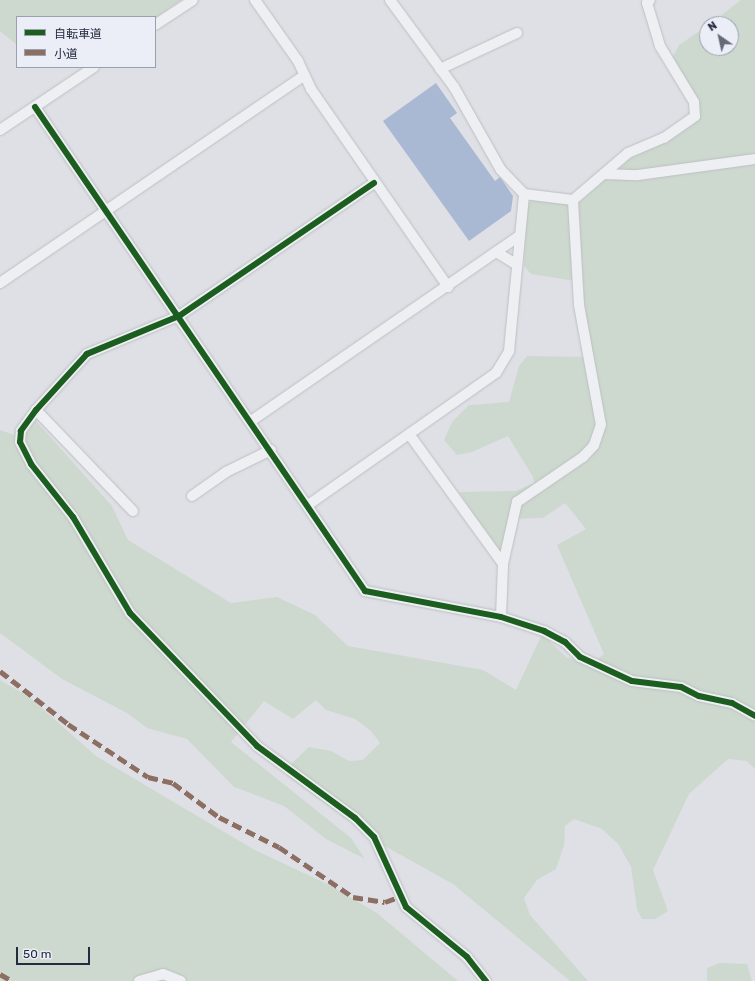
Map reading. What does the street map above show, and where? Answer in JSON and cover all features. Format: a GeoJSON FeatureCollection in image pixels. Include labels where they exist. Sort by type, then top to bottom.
{"type":"FeatureCollection","features":[{"type":"Feature","properties":{"kind":"street"},"geometry":{"type":"LineString","coordinates":[[156,24],[182,3],[192,0]]}},
{"type":"Feature","properties":{"kind":"street"},"geometry":{"type":"LineString","coordinates":[[254,0],[374,183],[448,287]]}},
{"type":"Feature","properties":{"kind":"street"},"geometry":{"type":"LineString","coordinates":[[390,0],[440,69],[501,170],[524,194],[573,200],[628,154],[664,138],[695,116],[694,102],[660,46],[648,3],[650,0]]}},
{"type":"Feature","properties":{"kind":"street"},"geometry":{"type":"LineString","coordinates":[[440,69],[517,33]]}},
{"type":"Feature","properties":{"kind":"street"},"geometry":{"type":"LineString","coordinates":[[0,130],[93,68]]}},
{"type":"Feature","properties":{"kind":"street"},"geometry":{"type":"LineString","coordinates":[[0,283],[304,76]]}},
{"type":"Feature","properties":{"kind":"street"},"geometry":{"type":"LineString","coordinates":[[36,107],[271,450],[365,591],[501,618],[556,636],[580,657],[632,681],[681,688],[699,696],[732,703],[755,716]]}},
{"type":"Feature","properties":{"kind":"street"},"geometry":{"type":"LineString","coordinates":[[604,174],[638,175],[755,159]]}},
{"type":"Feature","properties":{"kind":"street"},"geometry":{"type":"LineString","coordinates":[[374,183],[179,316],[87,354],[36,410],[21,432],[22,451],[73,517],[130,613],[257,746],[355,818],[374,837],[406,907],[467,957],[486,981]]}},
{"type":"Feature","properties":{"kind":"street"},"geometry":{"type":"LineString","coordinates":[[308,505],[496,373],[509,351],[518,237],[524,194]]}},
{"type":"Feature","properties":{"kind":"street"},"geometry":{"type":"LineString","coordinates":[[501,618],[503,564],[517,502],[583,457],[594,445],[601,425],[579,305],[573,200]]}},
{"type":"Feature","properties":{"kind":"street"},"geometry":{"type":"LineString","coordinates":[[251,421],[448,287],[518,237]]}},
{"type":"Feature","properties":{"kind":"street"},"geometry":{"type":"LineString","coordinates":[[496,252],[516,264]]}},
{"type":"Feature","properties":{"kind":"street"},"geometry":{"type":"LineString","coordinates":[[36,410],[133,511]]}},
{"type":"Feature","properties":{"kind":"street"},"geometry":{"type":"LineString","coordinates":[[409,434],[503,564]]}},
{"type":"Feature","properties":{"kind":"street"},"geometry":{"type":"LineString","coordinates":[[192,496],[226,472],[271,450]]}},
{"type":"Feature","properties":{"kind":"street"},"geometry":{"type":"LineString","coordinates":[[139,981],[164,974],[181,981]]}},
{"type":"Feature","properties":{"kind":"shaded area"},"geometry":{"type":"Polygon","coordinates":[[[0,0],[181,0],[156,17],[156,16],[16,16],[16,44],[0,31],[0,0]]]}},
{"type":"Feature","properties":{"kind":"shaded area"},"geometry":{"type":"Polygon","coordinates":[[[741,0],[755,0],[755,769],[747,761],[728,759],[689,794],[653,870],[668,911],[655,919],[642,919],[637,909],[631,867],[619,845],[602,829],[574,819],[565,826],[564,845],[556,869],[537,880],[524,898],[530,915],[588,981],[570,981],[453,884],[381,844],[287,776],[290,765],[309,747],[331,751],[349,761],[363,760],[380,743],[371,731],[355,719],[326,710],[316,700],[293,719],[264,701],[231,742],[351,838],[365,859],[326,839],[284,806],[234,787],[187,739],[147,728],[127,713],[62,679],[0,633],[0,430],[23,438],[35,420],[112,506],[128,540],[231,603],[277,597],[315,615],[348,646],[483,670],[516,690],[542,634],[566,657],[590,665],[604,654],[557,545],[586,529],[565,503],[543,518],[508,519],[501,556],[459,492],[516,491],[534,483],[533,477],[508,436],[472,452],[457,455],[444,440],[452,422],[469,405],[509,402],[519,366],[527,356],[590,357],[582,282],[531,274],[524,266],[527,204],[536,198],[569,205],[581,201],[630,158],[696,118],[671,60],[679,45],[699,31],[699,56],[739,56],[739,16],[720,16],[741,0]]]}},
{"type":"Feature","properties":{"kind":"shaded area"},"geometry":{"type":"Polygon","coordinates":[[[0,680],[28,696],[96,756],[253,849],[329,885],[377,913],[458,981],[0,981],[0,680]]]}},
{"type":"Feature","properties":{"kind":"shaded area"},"geometry":{"type":"Polygon","coordinates":[[[720,963],[747,964],[752,981],[707,981],[707,968],[720,963]]]}},
{"type":"Feature","properties":{"kind":"water"},"geometry":{"type":"Polygon","coordinates":[[[436,83],[457,113],[450,118],[495,181],[500,177],[513,196],[511,211],[469,241],[383,121],[436,83]]]}},
{"type":"Feature","properties":{"kind":"marked path"},"geometry":{"type":"LineString","coordinates":[[0,671],[68,724],[148,777],[173,783],[219,817],[279,847],[353,897],[385,902],[399,897]]}},
{"type":"Feature","properties":{"kind":"marked path"},"geometry":{"type":"LineString","coordinates":[[0,974],[12,981]]}},
{"type":"Feature","properties":{"kind":"cycle path"},"geometry":{"type":"LineString","coordinates":[[35,107],[365,591],[501,617],[544,631],[565,642],[580,657],[632,681],[681,687],[699,696],[732,703],[755,716]]}},
{"type":"Feature","properties":{"kind":"cycle path"},"geometry":{"type":"LineString","coordinates":[[374,183],[179,316],[87,354],[36,410],[21,431],[20,442],[31,464],[73,517],[130,613],[257,746],[355,818],[374,837],[406,907],[467,957],[486,981]]}}]}
